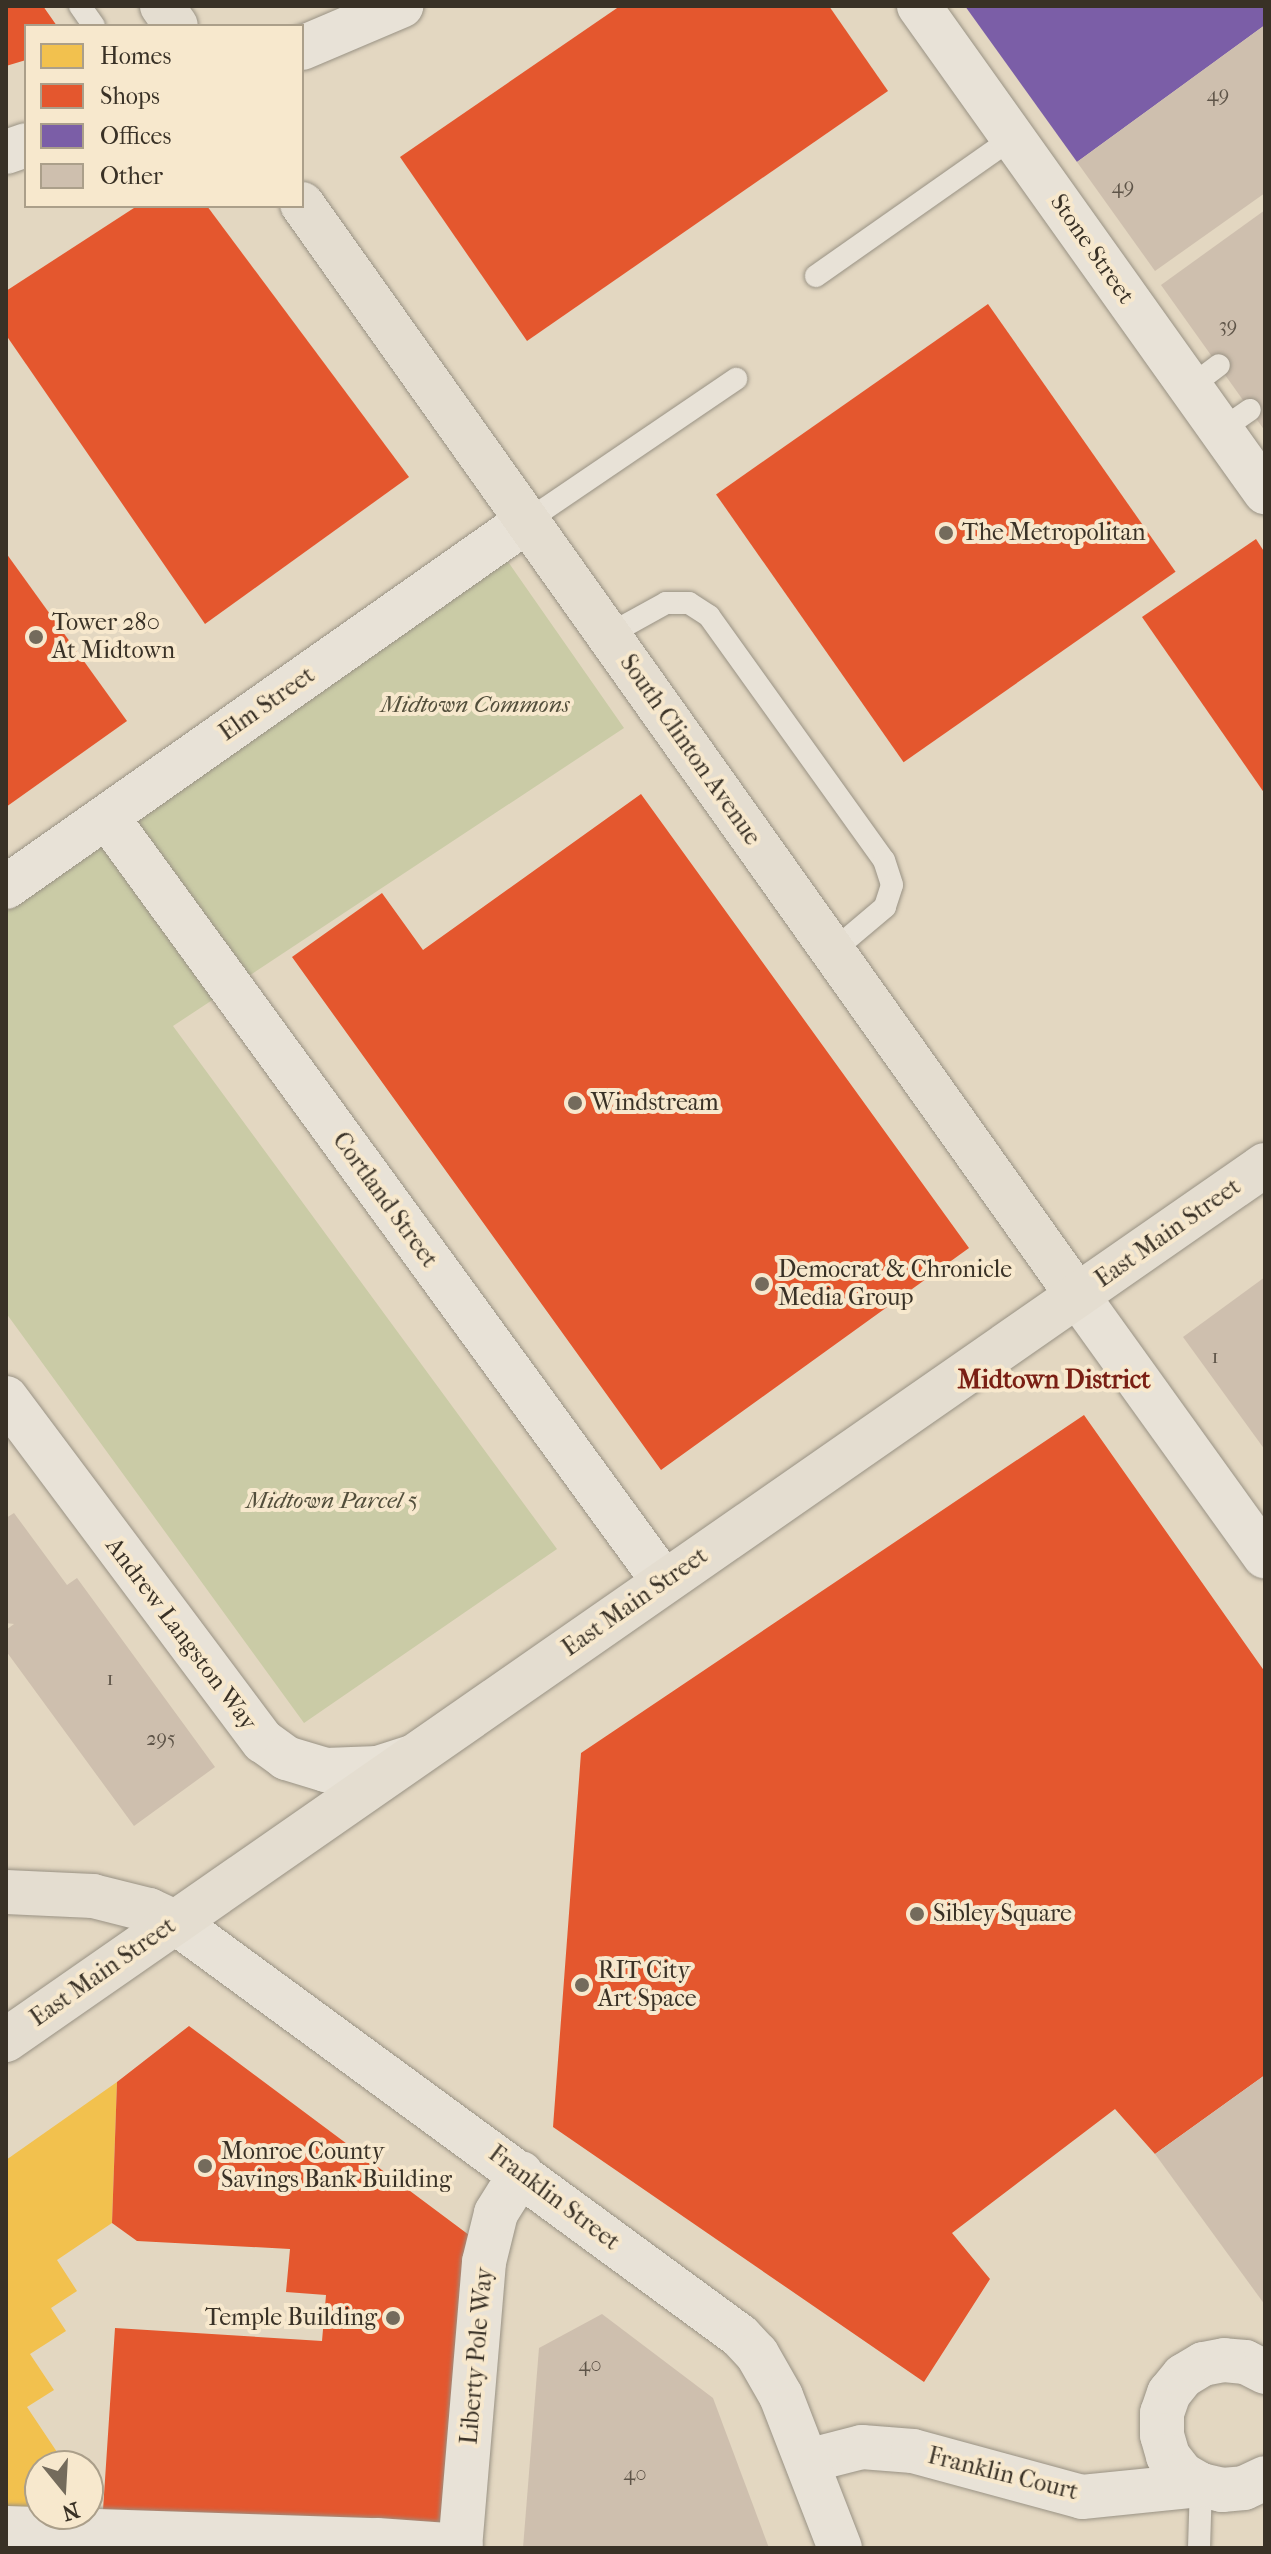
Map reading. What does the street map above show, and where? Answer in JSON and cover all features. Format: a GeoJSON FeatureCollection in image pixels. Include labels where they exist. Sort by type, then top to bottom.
{"type":"FeatureCollection","features":[{"type":"Feature","properties":{"kind":"main road"},"geometry":{"type":"LineString","coordinates":[[162,6],[175,24]]}},
{"type":"Feature","properties":{"kind":"main road","name":"South Clinton Avenue"},"geometry":{"type":"LineString","coordinates":[[304,207],[1077,1295]]}},
{"type":"Feature","properties":{"kind":"main road","name":"East Main Street"},"geometry":{"type":"LineString","coordinates":[[6,2040],[1265,1165]]}},
{"type":"Feature","properties":{"kind":"main road"},"geometry":{"type":"LineString","coordinates":[[6,1892],[93,1896],[149,1910],[175,1922]]}},
{"type":"Feature","properties":{"kind":"street"},"geometry":{"type":"LineString","coordinates":[[304,47],[401,6]]}},
{"type":"Feature","properties":{"kind":"street","name":"Stone Street"},"geometry":{"type":"LineString","coordinates":[[919,6],[1012,138],[1236,420],[1265,492]]}},
{"type":"Feature","properties":{"kind":"street","name":"Elm Street"},"geometry":{"type":"LineString","coordinates":[[6,887],[527,521]]}},
{"type":"Feature","properties":{"kind":"street","name":"Cortland Street"},"geometry":{"type":"LineString","coordinates":[[107,817],[664,1582]]}},
{"type":"Feature","properties":{"kind":"street"},"geometry":{"type":"LineString","coordinates":[[1077,1295],[1265,1557]]}},
{"type":"Feature","properties":{"kind":"street","name":"Andrew Langston Way"},"geometry":{"type":"LineString","coordinates":[[11,1416],[246,1722],[273,1750],[299,1763],[343,1771],[378,1768],[412,1757]]}},
{"type":"Feature","properties":{"kind":"street","name":"Franklin Street"},"geometry":{"type":"LineString","coordinates":[[175,1922],[521,2173],[749,2345],[770,2374],[840,2548]]}},
{"type":"Feature","properties":{"kind":"street","name":"Liberty Pole Way"},"geometry":{"type":"LineString","coordinates":[[460,2547],[484,2262],[496,2213],[521,2173]]}},
{"type":"Feature","properties":{"kind":"street"},"geometry":{"type":"LineString","coordinates":[[1201,2485],[1182,2474],[1168,2456],[1162,2435],[1162,2413],[1169,2393],[1183,2376],[1203,2364],[1224,2360],[1245,2362],[1265,2372]]}},
{"type":"Feature","properties":{"kind":"street","name":"Franklin Court"},"geometry":{"type":"LineString","coordinates":[[807,2461],[834,2452],[885,2447],[913,2451],[1082,2497],[1201,2485],[1222,2490],[1244,2488],[1265,2478]]}},
{"type":"Feature","properties":{"kind":"street"},"geometry":{"type":"LineString","coordinates":[[6,2528],[57,2539],[377,2540],[460,2547]]}},
{"type":"Feature","properties":{"kind":"lane"},"geometry":{"type":"LineString","coordinates":[[80,6],[93,24]]}},
{"type":"Feature","properties":{"kind":"lane"},"geometry":{"type":"LineString","coordinates":[[816,276],[1012,138]]}},
{"type":"Feature","properties":{"kind":"lane"},"geometry":{"type":"LineString","coordinates":[[527,521],[736,379]]}},
{"type":"Feature","properties":{"kind":"lane"},"geometry":{"type":"LineString","coordinates":[[608,635],[666,603],[689,603],[709,616],[884,860],[892,885],[885,907],[833,951]]}},
{"type":"Feature","properties":{"kind":"lane"},"geometry":{"type":"LineString","coordinates":[[1199,2548],[1201,2485]]}},
{"type":"Feature","properties":{"kind":"green space"},"geometry":{"type":"Polygon","coordinates":[[[506,559],[624,728],[173,1026],[557,1549],[304,1723],[6,1313],[6,912],[506,559]]]}},
{"type":"Feature","properties":{"kind":"building: Homes"},"geometry":{"type":"Polygon","coordinates":[[[117,2082],[112,2223],[57,2260],[77,2291],[51,2308],[66,2331],[30,2354],[54,2390],[27,2407],[56,2450],[24,2450],[24,2508],[6,2507],[6,2160],[117,2082]]]}},
{"type":"Feature","properties":{"kind":"building: Shops"},"geometry":{"type":"Polygon","coordinates":[[[6,6],[43,6],[56,24],[24,24],[24,61],[6,66],[6,6]]]}},
{"type":"Feature","properties":{"kind":"building: Shops"},"geometry":{"type":"Polygon","coordinates":[[[620,6],[829,6],[888,91],[527,341],[400,157],[620,6]]]}},
{"type":"Feature","properties":{"kind":"building: Shops"},"geometry":{"type":"Polygon","coordinates":[[[134,208],[208,208],[409,477],[205,624],[6,335],[6,291],[134,208]]]}},
{"type":"Feature","properties":{"kind":"building: Shops","name":"The Metropolitan"},"geometry":{"type":"Polygon","coordinates":[[[988,304],[1176,572],[904,762],[716,494],[988,304]]]}},
{"type":"Feature","properties":{"kind":"building: Shops"},"geometry":{"type":"Polygon","coordinates":[[[1256,539],[1265,553],[1265,794],[1142,617],[1256,539]]]}},
{"type":"Feature","properties":{"kind":"building: Shops","name":"Tower 280 At Midtown"},"geometry":{"type":"Polygon","coordinates":[[[6,553],[127,721],[6,807],[6,553]]]}},
{"type":"Feature","properties":{"kind":"building: Shops","name":"Windstream"},"geometry":{"type":"Polygon","coordinates":[[[641,794],[969,1248],[661,1470],[292,957],[382,893],[423,950],[641,794]]]}},
{"type":"Feature","properties":{"kind":"building: Shops","name":"Sibley Square"},"geometry":{"type":"Polygon","coordinates":[[[1084,1415],[1265,1672],[1265,2075],[1155,2154],[1115,2109],[952,2233],[990,2279],[924,2382],[553,2127],[581,1753],[1084,1415]]]}},
{"type":"Feature","properties":{"kind":"building: Shops"},"geometry":{"type":"Polygon","coordinates":[[[189,2026],[469,2235],[448,2533],[104,2510],[115,2328],[322,2341],[326,2295],[286,2292],[290,2249],[137,2241],[112,2223],[117,2082],[189,2026]]]}},
{"type":"Feature","properties":{"kind":"building: Offices"},"geometry":{"type":"Polygon","coordinates":[[[965,6],[1265,6],[1265,25],[1077,162],[965,6]]]}},
{"type":"Feature","properties":{"kind":"building: Other"},"geometry":{"type":"Polygon","coordinates":[[[1265,25],[1265,193],[1155,271],[1077,162],[1265,25]]]}},
{"type":"Feature","properties":{"kind":"building: Other"},"geometry":{"type":"Polygon","coordinates":[[[1265,210],[1265,431],[1161,285],[1265,210]]]}},
{"type":"Feature","properties":{"kind":"building: Other"},"geometry":{"type":"Polygon","coordinates":[[[1265,1277],[1265,1450],[1183,1337],[1265,1277]]]}},
{"type":"Feature","properties":{"kind":"building: Other"},"geometry":{"type":"Polygon","coordinates":[[[14,1513],[67,1585],[77,1578],[215,1767],[134,1826],[6,1651],[6,1630],[14,1624],[6,1623],[6,1518],[14,1513]]]}},
{"type":"Feature","properties":{"kind":"building: Other"},"geometry":{"type":"Polygon","coordinates":[[[1265,2075],[1265,2305],[1155,2154],[1265,2075]]]}},
{"type":"Feature","properties":{"kind":"building: Other"},"geometry":{"type":"Polygon","coordinates":[[[602,2314],[713,2398],[769,2548],[523,2548],[539,2348],[602,2314]]]}},
{"type":"Feature","properties":{"kind":"place","name":"The Metropolitan"},"geometry":{"type":"Point","coordinates":[946,533]}},
{"type":"Feature","properties":{"kind":"place","name":"Tower 280 At Midtown"},"geometry":{"type":"Point","coordinates":[36,637]}},
{"type":"Feature","properties":{"kind":"place","name":"Windstream"},"geometry":{"type":"Point","coordinates":[575,1103]}},
{"type":"Feature","properties":{"kind":"place","name":"Democrat & Chronicle Media Group"},"geometry":{"type":"Point","coordinates":[762,1284]}},
{"type":"Feature","properties":{"kind":"place","name":"Sibley Square"},"geometry":{"type":"Point","coordinates":[917,1914]}},
{"type":"Feature","properties":{"kind":"place","name":"RIT City Art Space"},"geometry":{"type":"Point","coordinates":[582,1985]}},
{"type":"Feature","properties":{"kind":"place","name":"Monroe County Savings Bank Building"},"geometry":{"type":"Point","coordinates":[205,2166]}},
{"type":"Feature","properties":{"kind":"place","name":"Temple Building"},"geometry":{"type":"Point","coordinates":[393,2318]}},
{"type":"Feature","properties":{"kind":"district","name":"Midtown District"},"geometry":{"type":"Point","coordinates":[1054,1380]}},
{"type":"Feature","properties":{"kind":"park label","name":"Midtown Commons"},"geometry":{"type":"Point","coordinates":[475,705]}},
{"type":"Feature","properties":{"kind":"park label","name":"Midtown Parcel 5"},"geometry":{"type":"Point","coordinates":[332,1501]}}]}
